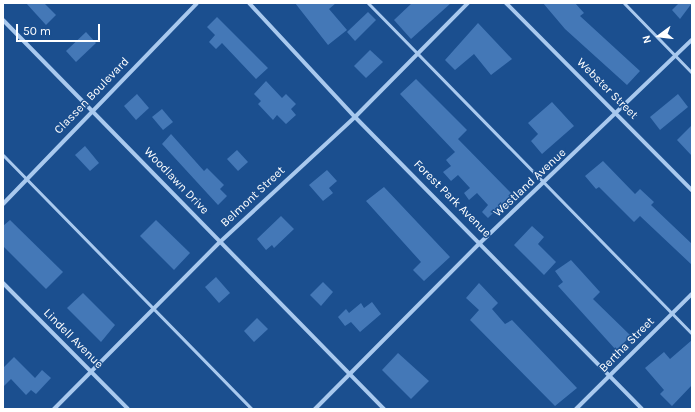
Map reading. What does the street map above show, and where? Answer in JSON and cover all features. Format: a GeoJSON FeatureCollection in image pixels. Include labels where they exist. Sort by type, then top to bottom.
{"type":"FeatureCollection","features":[{"type":"Feature","properties":{"kind":"street","name":"Classen Boulevard"},"geometry":{"type":"LineString","coordinates":[[3,204],[197,3]]}},
{"type":"Feature","properties":{"kind":"street","name":"Forest Park Avenue"},"geometry":{"type":"LineString","coordinates":[[249,3],[355,117],[481,242],[642,409]]}},
{"type":"Feature","properties":{"kind":"street","name":"Belmont Street"},"geometry":{"type":"LineString","coordinates":[[54,409],[220,242],[355,117],[468,3]]}},
{"type":"Feature","properties":{"kind":"street","name":"Webster Street"},"geometry":{"type":"LineString","coordinates":[[506,3],[692,190]]}},
{"type":"Feature","properties":{"kind":"street","name":"Woodlawn Drive"},"geometry":{"type":"LineString","coordinates":[[3,20],[93,110],[350,376],[384,409]]}},
{"type":"Feature","properties":{"kind":"street","name":"Westland Avenue"},"geometry":{"type":"LineString","coordinates":[[315,409],[350,376],[481,242],[618,114],[674,55],[692,40]]}},
{"type":"Feature","properties":{"kind":"street","name":"Lindell Avenue"},"geometry":{"type":"LineString","coordinates":[[3,283],[128,409]]}},
{"type":"Feature","properties":{"kind":"street","name":"Bertha Street"},"geometry":{"type":"LineString","coordinates":[[576,409],[692,294]]}},
{"type":"Feature","properties":{"kind":"lane"},"geometry":{"type":"LineString","coordinates":[[368,3],[542,185],[692,334]]}},
{"type":"Feature","properties":{"kind":"lane"},"geometry":{"type":"LineString","coordinates":[[624,3],[692,73]]}},
{"type":"Feature","properties":{"kind":"lane"},"geometry":{"type":"LineString","coordinates":[[3,155],[252,409]]}},
{"type":"Feature","properties":{"kind":"building"},"geometry":{"type":"Polygon","coordinates":[[[26,3],[44,3],[56,15],[46,25],[26,3]]]}},
{"type":"Feature","properties":{"kind":"building"},"geometry":{"type":"Polygon","coordinates":[[[295,3],[336,3],[329,9],[347,30],[328,45],[295,3]]]}},
{"type":"Feature","properties":{"kind":"building"},"geometry":{"type":"Polygon","coordinates":[[[412,3],[451,3],[411,39],[394,20],[412,3]]]}},
{"type":"Feature","properties":{"kind":"building"},"geometry":{"type":"Polygon","coordinates":[[[543,3],[575,3],[584,13],[580,16],[640,71],[627,85],[565,29],[543,3]]]}},
{"type":"Feature","properties":{"kind":"building"},"geometry":{"type":"Polygon","coordinates":[[[679,3],[692,3],[680,19],[672,10],[679,3]]]}},
{"type":"Feature","properties":{"kind":"building"},"geometry":{"type":"Polygon","coordinates":[[[368,12],[376,20],[355,41],[347,32],[368,12]]]}},
{"type":"Feature","properties":{"kind":"building"},"geometry":{"type":"Polygon","coordinates":[[[217,17],[268,68],[256,79],[222,43],[216,49],[209,42],[215,35],[207,27],[217,17]]]}},
{"type":"Feature","properties":{"kind":"building"},"geometry":{"type":"Polygon","coordinates":[[[478,23],[512,59],[491,75],[474,54],[455,70],[445,60],[478,23]]]}},
{"type":"Feature","properties":{"kind":"building"},"geometry":{"type":"Polygon","coordinates":[[[86,32],[96,43],[76,62],[66,51],[86,32]]]}},
{"type":"Feature","properties":{"kind":"building"},"geometry":{"type":"Polygon","coordinates":[[[370,50],[383,62],[366,78],[354,66],[370,50]]]}},
{"type":"Feature","properties":{"kind":"building"},"geometry":{"type":"Polygon","coordinates":[[[416,79],[467,130],[458,139],[512,194],[488,218],[482,212],[488,205],[477,193],[469,200],[464,193],[470,188],[458,175],[451,181],[443,172],[451,166],[446,160],[455,152],[400,94],[416,79]]]}},
{"type":"Feature","properties":{"kind":"building"},"geometry":{"type":"Polygon","coordinates":[[[266,81],[282,98],[286,94],[296,104],[291,109],[296,115],[286,124],[277,115],[273,120],[258,104],[261,101],[254,94],[266,81]]]}},
{"type":"Feature","properties":{"kind":"building"},"geometry":{"type":"Polygon","coordinates":[[[137,94],[149,108],[136,120],[124,106],[137,94]]]}},
{"type":"Feature","properties":{"kind":"building"},"geometry":{"type":"Polygon","coordinates":[[[678,94],[688,107],[660,130],[650,117],[678,94]]]}},
{"type":"Feature","properties":{"kind":"building"},"geometry":{"type":"Polygon","coordinates":[[[552,102],[574,126],[542,154],[531,141],[538,134],[528,123],[552,102]]]}},
{"type":"Feature","properties":{"kind":"building"},"geometry":{"type":"Polygon","coordinates":[[[162,109],[173,122],[163,130],[152,117],[162,109]]]}},
{"type":"Feature","properties":{"kind":"building"},"geometry":{"type":"Polygon","coordinates":[[[692,125],[692,156],[677,140],[692,125]]]}},
{"type":"Feature","properties":{"kind":"building"},"geometry":{"type":"Polygon","coordinates":[[[171,134],[204,171],[207,168],[224,185],[220,189],[227,196],[218,205],[162,144],[171,134]]]}},
{"type":"Feature","properties":{"kind":"building"},"geometry":{"type":"Polygon","coordinates":[[[85,146],[99,163],[90,171],[75,155],[85,146]]]}},
{"type":"Feature","properties":{"kind":"building"},"geometry":{"type":"Polygon","coordinates":[[[237,150],[248,162],[238,171],[227,159],[237,150]]]}},
{"type":"Feature","properties":{"kind":"building"},"geometry":{"type":"Polygon","coordinates":[[[603,161],[635,194],[640,189],[654,202],[651,205],[692,244],[692,265],[640,216],[634,222],[599,187],[596,189],[585,176],[603,161]]]}},
{"type":"Feature","properties":{"kind":"building"},"geometry":{"type":"Polygon","coordinates":[[[327,170],[337,181],[329,188],[333,193],[323,201],[309,185],[327,170]]]}},
{"type":"Feature","properties":{"kind":"building"},"geometry":{"type":"Polygon","coordinates":[[[384,187],[450,257],[424,281],[413,270],[421,262],[366,201],[384,187]]]}},
{"type":"Feature","properties":{"kind":"building"},"geometry":{"type":"Polygon","coordinates":[[[281,216],[294,229],[274,248],[272,245],[266,250],[257,239],[281,216]]]}},
{"type":"Feature","properties":{"kind":"building"},"geometry":{"type":"Polygon","coordinates":[[[10,220],[63,272],[46,289],[3,246],[3,226],[10,220]]]}},
{"type":"Feature","properties":{"kind":"building"},"geometry":{"type":"Polygon","coordinates":[[[156,220],[190,253],[174,270],[140,236],[156,220]]]}},
{"type":"Feature","properties":{"kind":"building"},"geometry":{"type":"Polygon","coordinates":[[[532,226],[544,237],[538,244],[556,262],[544,275],[514,245],[532,226]]]}},
{"type":"Feature","properties":{"kind":"building"},"geometry":{"type":"Polygon","coordinates":[[[571,260],[600,292],[593,299],[631,336],[616,350],[558,286],[563,282],[555,271],[571,260]]]}},
{"type":"Feature","properties":{"kind":"building"},"geometry":{"type":"Polygon","coordinates":[[[216,277],[230,293],[219,303],[205,287],[216,277]]]}},
{"type":"Feature","properties":{"kind":"building"},"geometry":{"type":"Polygon","coordinates":[[[323,282],[333,292],[321,306],[310,295],[323,282]]]}},
{"type":"Feature","properties":{"kind":"building"},"geometry":{"type":"Polygon","coordinates":[[[479,283],[498,303],[492,309],[505,324],[512,320],[577,388],[555,406],[470,320],[479,310],[466,298],[479,283]]]}},
{"type":"Feature","properties":{"kind":"building"},"geometry":{"type":"Polygon","coordinates":[[[83,293],[115,325],[101,342],[67,308],[83,293]]]}},
{"type":"Feature","properties":{"kind":"building"},"geometry":{"type":"Polygon","coordinates":[[[372,302],[381,314],[360,332],[351,322],[345,326],[338,317],[346,309],[349,313],[361,303],[364,308],[372,302]]]}},
{"type":"Feature","properties":{"kind":"building"},"geometry":{"type":"Polygon","coordinates":[[[257,318],[268,329],[254,342],[244,331],[257,318]]]}},
{"type":"Feature","properties":{"kind":"building"},"geometry":{"type":"Polygon","coordinates":[[[692,340],[692,385],[672,406],[660,394],[664,390],[645,368],[664,352],[670,359],[692,340]]]}},
{"type":"Feature","properties":{"kind":"building"},"geometry":{"type":"Polygon","coordinates":[[[398,353],[429,381],[411,399],[382,370],[398,353]]]}},
{"type":"Feature","properties":{"kind":"building"},"geometry":{"type":"Polygon","coordinates":[[[14,357],[35,378],[42,370],[51,378],[36,394],[31,390],[26,395],[11,379],[3,387],[3,368],[14,357]]]}}]}
